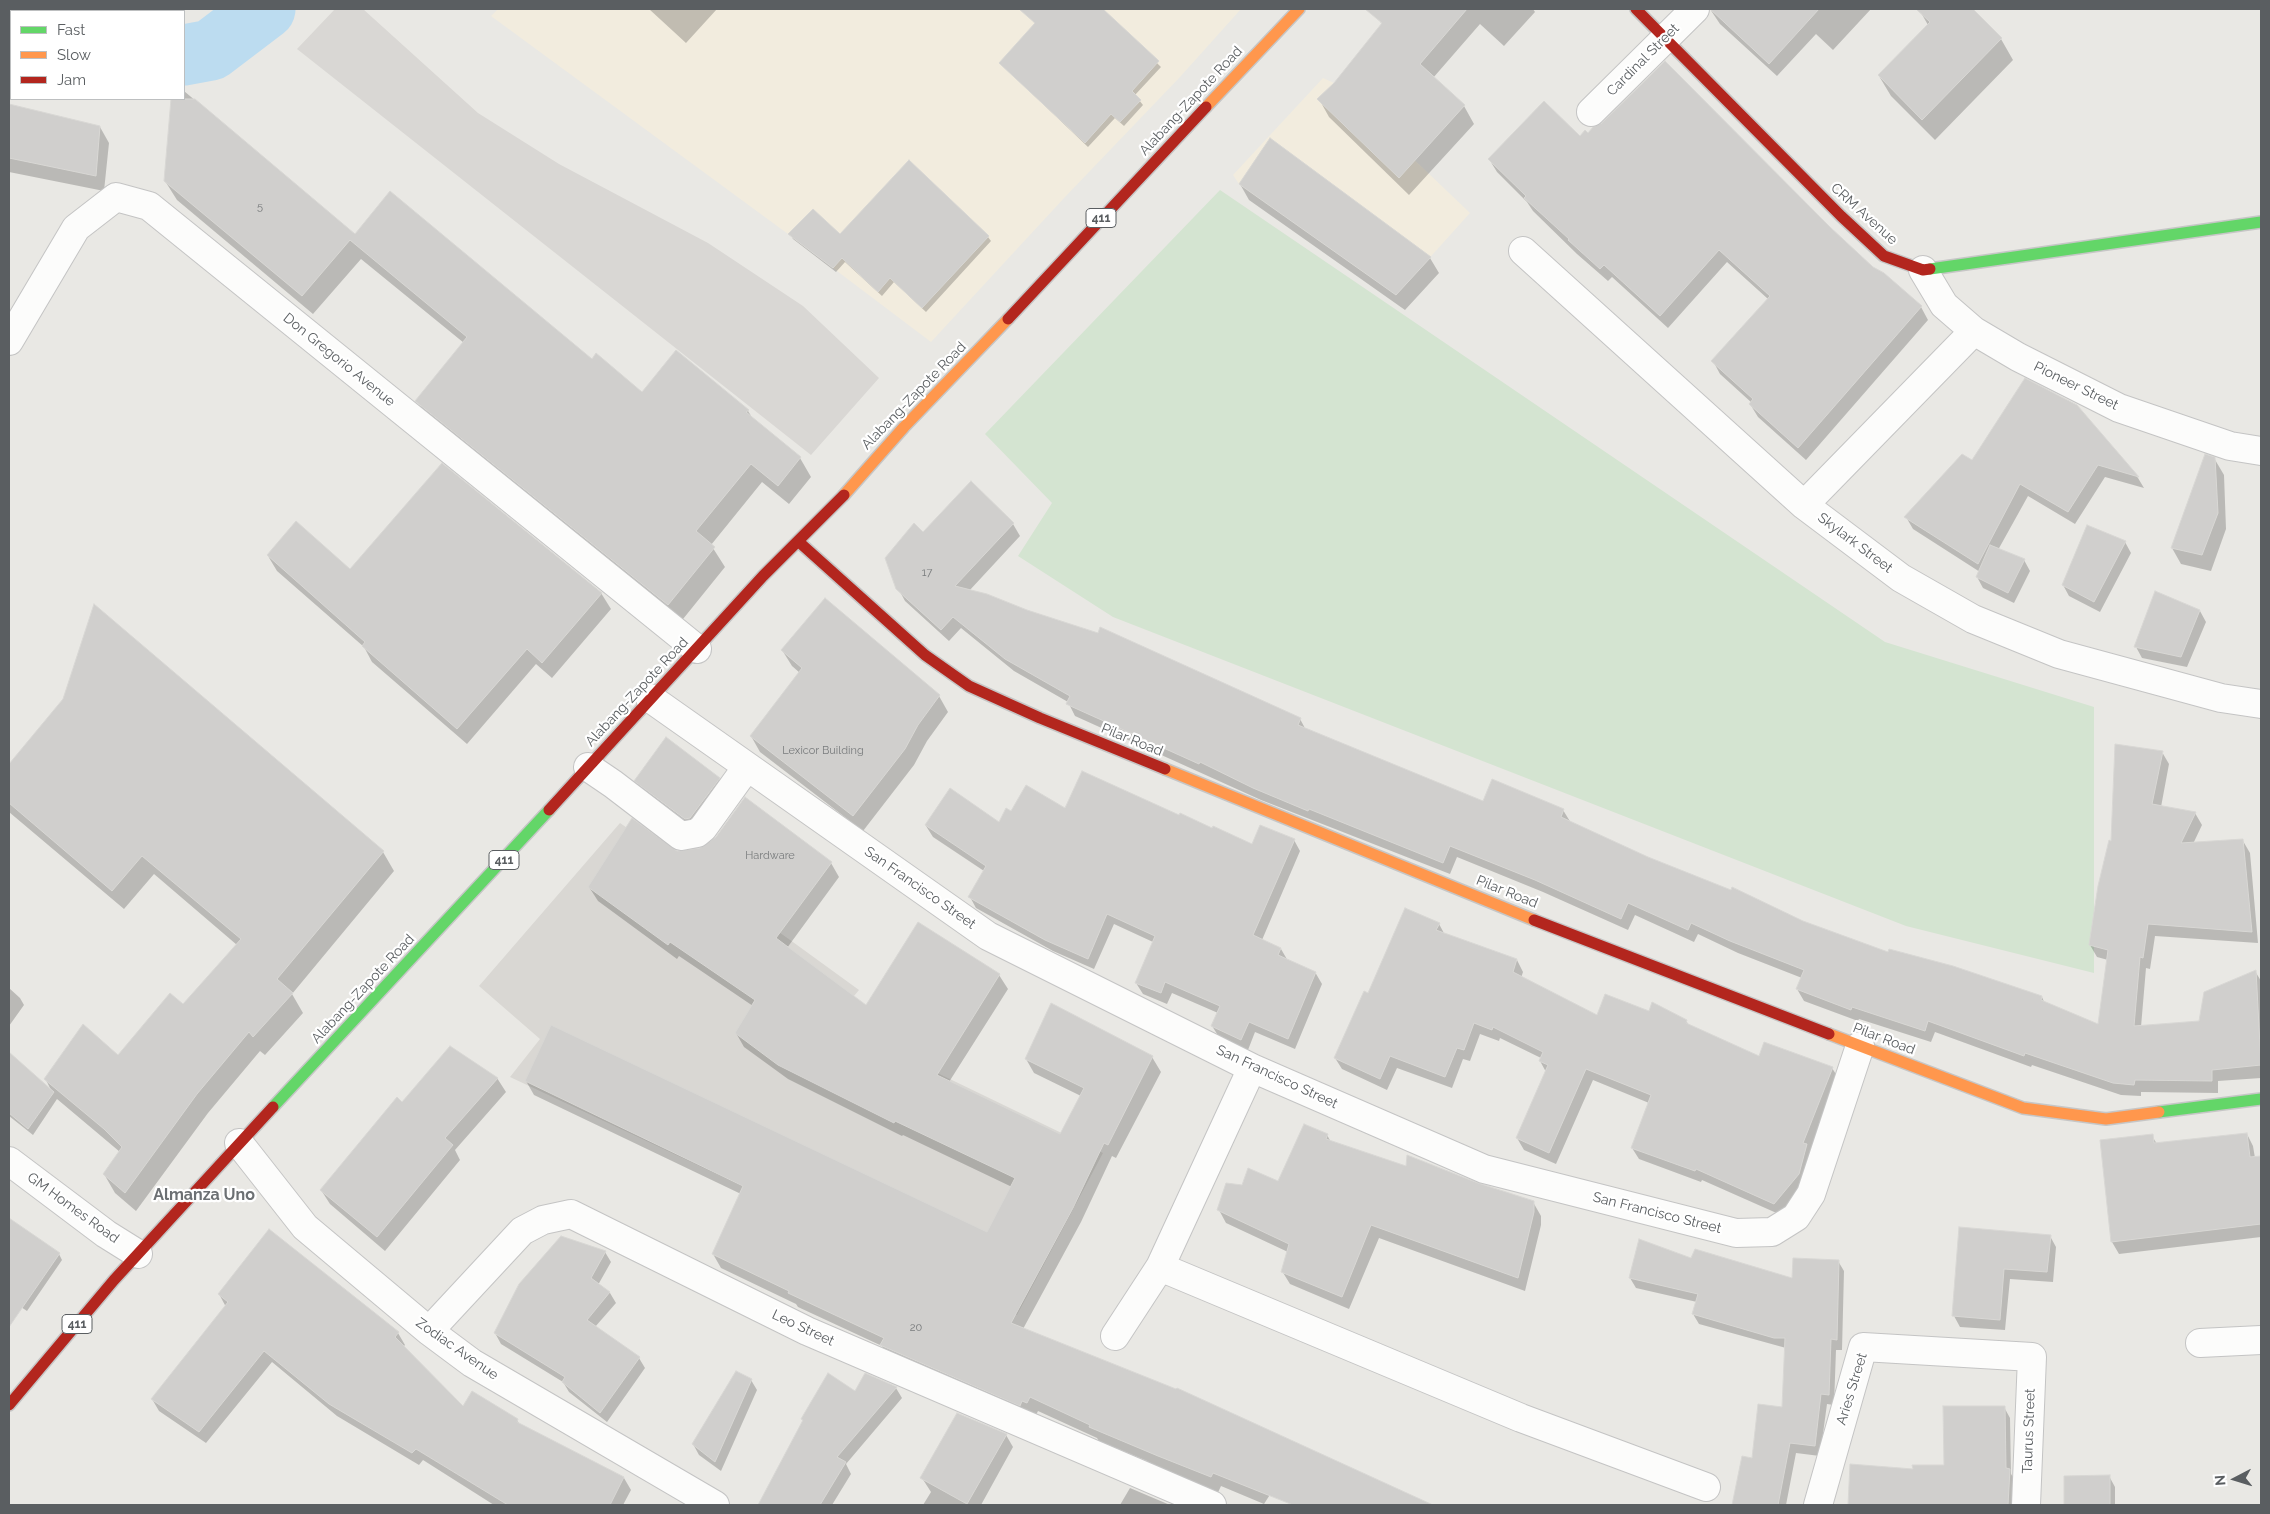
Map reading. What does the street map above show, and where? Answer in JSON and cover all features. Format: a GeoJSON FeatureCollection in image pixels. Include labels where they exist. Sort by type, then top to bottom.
{"type":"FeatureCollection","features":[{"type":"Feature","properties":{"kind":"main road","name":"Alabang-Zapote Road"},"geometry":{"type":"LineString","coordinates":[[9,1405],[138,1254],[239,1143],[450,918],[650,698],[1299,9]]}},
{"type":"Feature","properties":{"kind":"main road","name":"CRM Avenue"},"geometry":{"type":"LineString","coordinates":[[1636,9],[1667,37],[1835,210],[1884,256],[1923,270],[2261,222]]}},
{"type":"Feature","properties":{"kind":"main road","name":"Pilar Road"},"geometry":{"type":"LineString","coordinates":[[799,542],[925,655],[969,686],[1040,718],[1594,944],[1860,1046],[2023,1108],[2106,1119],[2261,1099]]}},
{"type":"Feature","properties":{"kind":"street","name":"Cardinal Street"},"geometry":{"type":"LineString","coordinates":[[1591,112],[1695,9]]}},
{"type":"Feature","properties":{"kind":"street","name":"Don Gregorio Avenue"},"geometry":{"type":"LineString","coordinates":[[9,341],[76,228],[116,197],[149,206],[697,649]]}},
{"type":"Feature","properties":{"kind":"street","name":"Skylark Street"},"geometry":{"type":"LineString","coordinates":[[1523,251],[1804,505],[1901,578],[1973,619],[2059,654],[2221,698],[2261,704]]}},
{"type":"Feature","properties":{"kind":"street","name":"Pioneer Street"},"geometry":{"type":"LineString","coordinates":[[1923,270],[1944,305],[1974,331],[2018,357],[2119,408],[2230,446],[2261,451]]}},
{"type":"Feature","properties":{"kind":"street"},"geometry":{"type":"LineString","coordinates":[[1804,505],[1974,331]]}},
{"type":"Feature","properties":{"kind":"street","name":"San Francisco Street"},"geometry":{"type":"LineString","coordinates":[[650,698],[988,936],[1252,1068],[1484,1170],[1736,1233],[1772,1232],[1796,1217],[1811,1194],[1860,1046]]}},
{"type":"Feature","properties":{"kind":"street"},"geometry":{"type":"LineString","coordinates":[[588,767],[613,784],[676,834],[688,836],[697,833],[703,828],[747,766]]}},
{"type":"Feature","properties":{"kind":"street"},"geometry":{"type":"LineString","coordinates":[[1115,1336],[1160,1267],[1252,1068]]}},
{"type":"Feature","properties":{"kind":"street","name":"Zodiac Avenue"},"geometry":{"type":"LineString","coordinates":[[239,1143],[305,1226],[429,1331],[472,1363],[715,1505]]}},
{"type":"Feature","properties":{"kind":"street","name":"GM Homes Road"},"geometry":{"type":"LineString","coordinates":[[9,1161],[106,1234],[138,1254]]}},
{"type":"Feature","properties":{"kind":"street","name":"Leo Street"},"geometry":{"type":"LineString","coordinates":[[429,1331],[522,1230],[543,1220],[571,1214],[807,1331],[1212,1505]]}},
{"type":"Feature","properties":{"kind":"street"},"geometry":{"type":"LineString","coordinates":[[1160,1267],[1521,1418],[1706,1488]]}},
{"type":"Feature","properties":{"kind":"street"},"geometry":{"type":"LineString","coordinates":[[2200,1343],[2261,1340]]}},
{"type":"Feature","properties":{"kind":"street","name":"Aries Street"},"geometry":{"type":"LineString","coordinates":[[1818,1505],[1863,1347],[2032,1356]]}},
{"type":"Feature","properties":{"kind":"street","name":"Taurus Street"},"geometry":{"type":"LineString","coordinates":[[2026,1505],[2032,1356]]}},
{"type":"Feature","properties":{"kind":"shaded area"},"geometry":{"type":"Polygon","coordinates":[[[335,9],[363,9],[478,113],[559,164],[708,243],[803,306],[879,378],[811,455],[297,49],[335,9]]]}},
{"type":"Feature","properties":{"kind":"shaded area"},"geometry":{"type":"Polygon","coordinates":[[[498,9],[1241,9],[1180,77],[1065,197],[931,342],[788,234],[491,16],[498,9]]]}},
{"type":"Feature","properties":{"kind":"shaded area"},"geometry":{"type":"Polygon","coordinates":[[[1323,78],[1334,83],[1470,213],[1396,295],[1239,184],[1233,175],[1323,78]]]}},
{"type":"Feature","properties":{"kind":"shaded area"},"geometry":{"type":"Polygon","coordinates":[[[620,823],[786,937],[859,990],[839,1014],[925,1067],[1103,1153],[1017,1315],[510,1077],[540,1039],[479,986],[620,823]]]}},
{"type":"Feature","properties":{"kind":"green space"},"geometry":{"type":"Polygon","coordinates":[[[1220,190],[1885,642],[2094,707],[2094,973],[1906,926],[1113,617],[1018,556],[1052,503],[985,434],[1220,190]]]}},
{"type":"Feature","properties":{"kind":"building"},"geometry":{"type":"Polygon","coordinates":[[[1019,9],[1103,9],[1159,61],[1132,91],[1141,100],[1120,122],[1111,114],[1085,143],[999,63],[1035,23],[1019,9]]]}},
{"type":"Feature","properties":{"kind":"building"},"geometry":{"type":"Polygon","coordinates":[[[1365,9],[1467,9],[1420,64],[1465,105],[1399,178],[1317,99],[1334,83],[1382,23],[1365,9]]]}},
{"type":"Feature","properties":{"kind":"building"},"geometry":{"type":"Polygon","coordinates":[[[1710,9],[1819,9],[1769,64],[1710,9]]]}},
{"type":"Feature","properties":{"kind":"building"},"geometry":{"type":"Polygon","coordinates":[[[1916,9],[1973,9],[2002,38],[1922,120],[1878,75],[1930,22],[1916,9]]]}},
{"type":"Feature","properties":{"kind":"building"},"geometry":{"type":"Polygon","coordinates":[[[1665,61],[1830,227],[1873,267],[1884,273],[1922,306],[1798,448],[1749,404],[1753,399],[1711,361],[1770,296],[1719,250],[1660,316],[1604,265],[1600,269],[1568,240],[1524,198],[1526,196],[1488,159],[1544,101],[1580,136],[1585,130],[1588,133],[1593,127],[1602,123],[1665,61]]]}},
{"type":"Feature","properties":{"kind":"building"},"geometry":{"type":"Polygon","coordinates":[[[195,99],[355,234],[390,191],[592,359],[596,353],[642,392],[676,350],[749,410],[746,412],[801,457],[778,486],[751,464],[696,531],[715,547],[668,605],[415,401],[467,337],[350,240],[302,296],[164,181],[171,100],[195,99]]]}},
{"type":"Feature","properties":{"kind":"building"},"geometry":{"type":"Polygon","coordinates":[[[9,104],[100,126],[96,176],[9,158],[9,104]]]}},
{"type":"Feature","properties":{"kind":"building"},"geometry":{"type":"Polygon","coordinates":[[[1270,138],[1431,257],[1396,295],[1239,184],[1270,138]]]}},
{"type":"Feature","properties":{"kind":"building"},"geometry":{"type":"Polygon","coordinates":[[[909,160],[989,236],[922,308],[890,278],[878,292],[842,258],[833,268],[788,234],[813,209],[840,234],[909,160]]]}},
{"type":"Feature","properties":{"kind":"building"},"geometry":{"type":"Polygon","coordinates":[[[2025,378],[2077,405],[2139,477],[2098,465],[2068,512],[2020,484],[1978,564],[1904,517],[1962,454],[1972,460],[2025,378]]]}},
{"type":"Feature","properties":{"kind":"building"},"geometry":{"type":"Polygon","coordinates":[[[2205,454],[2215,457],[2218,513],[2202,555],[2171,548],[2205,454]]]}},
{"type":"Feature","properties":{"kind":"building"},"geometry":{"type":"Polygon","coordinates":[[[442,463],[602,593],[542,663],[527,649],[457,729],[362,646],[365,642],[267,555],[296,521],[350,569],[442,463]]]}},
{"type":"Feature","properties":{"kind":"building"},"geometry":{"type":"Polygon","coordinates":[[[971,481],[1014,523],[955,586],[987,594],[1027,610],[1098,633],[1100,627],[1301,718],[1298,725],[1483,801],[1492,779],[1564,809],[1561,817],[1648,857],[1731,890],[1732,887],[1803,921],[1888,952],[1889,949],[1953,966],[2042,996],[2041,1000],[2098,1024],[2108,950],[2089,945],[2098,886],[2109,840],[2111,841],[2115,744],[2163,751],[2152,804],[2196,812],[2181,843],[2243,839],[2252,932],[2148,924],[2143,958],[2140,957],[2134,1026],[2199,1021],[2204,992],[2256,970],[2261,1065],[2212,1070],[2212,1081],[2135,1080],[2134,1085],[2113,1083],[2025,1053],[2024,1056],[1928,1021],[1925,1031],[1852,1007],[1851,1010],[1796,989],[1804,970],[1730,941],[1691,923],[1688,930],[1628,903],[1621,919],[1535,880],[1450,846],[1443,863],[1253,788],[1200,762],[1199,764],[1066,704],[1070,696],[1005,659],[953,617],[941,630],[896,589],[885,558],[914,523],[923,532],[971,481]]]}},
{"type":"Feature","properties":{"kind":"building"},"geometry":{"type":"Polygon","coordinates":[[[2087,525],[2126,541],[2094,602],[2062,585],[2087,525]]]}},
{"type":"Feature","properties":{"kind":"building"},"geometry":{"type":"Polygon","coordinates":[[[1990,545],[2025,559],[2008,593],[1976,577],[1990,545]]]}},
{"type":"Feature","properties":{"kind":"building"},"geometry":{"type":"Polygon","coordinates":[[[2155,591],[2200,610],[2181,657],[2134,647],[2155,591]]]}},
{"type":"Feature","properties":{"kind":"building"},"geometry":{"type":"Polygon","coordinates":[[[825,598],[940,695],[918,725],[905,749],[853,816],[750,736],[802,668],[781,650],[825,598]]]}},
{"type":"Feature","properties":{"kind":"building"},"geometry":{"type":"Polygon","coordinates":[[[94,604],[384,851],[277,979],[293,993],[253,1037],[249,1032],[197,1094],[125,1193],[103,1174],[122,1147],[104,1129],[44,1079],[83,1024],[118,1055],[170,993],[183,1004],[241,939],[142,856],[112,891],[9,803],[9,764],[63,699],[94,604]]]}},
{"type":"Feature","properties":{"kind":"building"},"geometry":{"type":"Polygon","coordinates":[[[666,737],[720,778],[690,818],[685,819],[634,781],[666,737]]]}},
{"type":"Feature","properties":{"kind":"building"},"geometry":{"type":"Polygon","coordinates":[[[1082,771],[1179,815],[1180,813],[1212,828],[1213,826],[1252,844],[1260,825],[1295,839],[1253,935],[1281,948],[1278,955],[1316,972],[1288,1039],[1249,1022],[1241,1040],[1211,1026],[1220,1006],[1165,982],[1161,993],[1135,983],[1155,936],[1107,914],[1088,959],[1045,940],[968,897],[986,866],[925,825],[950,788],[999,822],[1006,808],[1011,811],[1026,785],[1065,808],[1082,771]]]}},
{"type":"Feature","properties":{"kind":"building"},"geometry":{"type":"Polygon","coordinates":[[[745,797],[832,862],[776,938],[866,1005],[918,922],[1000,974],[937,1075],[1060,1134],[1084,1088],[1025,1059],[1051,1003],[1153,1056],[1108,1145],[1104,1143],[1073,1208],[1011,1323],[1177,1388],[1433,1505],[1293,1505],[1213,1473],[1211,1477],[1158,1456],[1089,1427],[1090,1425],[1030,1397],[1027,1403],[1022,1401],[1020,1406],[880,1345],[884,1338],[788,1293],[789,1291],[712,1254],[743,1186],[525,1081],[551,1025],[987,1232],[1015,1178],[895,1121],[894,1123],[778,1065],[735,1033],[755,1000],[670,942],[668,945],[588,887],[632,818],[677,851],[700,848],[716,837],[745,797]]]}},
{"type":"Feature","properties":{"kind":"building"},"geometry":{"type":"Polygon","coordinates":[[[1405,908],[1440,923],[1436,930],[1517,959],[1513,972],[1597,1015],[1605,994],[1649,1011],[1652,1002],[1687,1020],[1686,1023],[1759,1056],[1764,1042],[1833,1067],[1803,1143],[1807,1144],[1799,1174],[1774,1204],[1696,1169],[1695,1171],[1631,1148],[1651,1095],[1586,1069],[1549,1153],[1516,1138],[1548,1065],[1539,1061],[1543,1052],[1493,1027],[1492,1030],[1474,1023],[1464,1050],[1457,1048],[1445,1077],[1390,1056],[1380,1079],[1334,1058],[1364,991],[1368,993],[1405,908]]]}},
{"type":"Feature","properties":{"kind":"building"},"geometry":{"type":"Polygon","coordinates":[[[450,1046],[498,1078],[445,1138],[453,1145],[377,1237],[320,1190],[397,1097],[402,1102],[450,1046]]]}},
{"type":"Feature","properties":{"kind":"building"},"geometry":{"type":"Polygon","coordinates":[[[9,1052],[54,1092],[28,1129],[9,1113],[9,1052]]]}},
{"type":"Feature","properties":{"kind":"building"},"geometry":{"type":"Polygon","coordinates":[[[1304,1124],[1328,1134],[1326,1139],[1406,1166],[1407,1155],[1478,1183],[1534,1201],[1534,1212],[1518,1278],[1371,1225],[1342,1297],[1281,1272],[1289,1244],[1217,1210],[1226,1183],[1242,1185],[1248,1168],[1278,1181],[1304,1124]]]}},
{"type":"Feature","properties":{"kind":"building"},"geometry":{"type":"Polygon","coordinates":[[[2247,1133],[2250,1157],[2261,1156],[2261,1224],[2111,1242],[2100,1140],[2153,1134],[2154,1143],[2247,1133]]]}},
{"type":"Feature","properties":{"kind":"building"},"geometry":{"type":"Polygon","coordinates":[[[9,1218],[60,1253],[9,1327],[9,1218]]]}},
{"type":"Feature","properties":{"kind":"building"},"geometry":{"type":"Polygon","coordinates":[[[1959,1227],[2051,1235],[2047,1272],[2004,1269],[2000,1320],[1952,1316],[1959,1227]]]}},
{"type":"Feature","properties":{"kind":"building"},"geometry":{"type":"Polygon","coordinates":[[[269,1229],[399,1332],[395,1337],[463,1406],[472,1391],[518,1419],[517,1422],[624,1477],[610,1505],[508,1505],[416,1449],[412,1453],[329,1404],[264,1351],[199,1432],[151,1399],[228,1302],[218,1294],[269,1229]]]}},
{"type":"Feature","properties":{"kind":"building"},"geometry":{"type":"Polygon","coordinates":[[[561,1236],[606,1251],[591,1278],[610,1292],[587,1320],[640,1357],[600,1413],[562,1382],[565,1377],[494,1333],[519,1284],[561,1236]]]}},
{"type":"Feature","properties":{"kind":"building"},"geometry":{"type":"Polygon","coordinates":[[[1639,1239],[1691,1258],[1695,1249],[1792,1278],[1793,1258],[1839,1260],[1837,1340],[1831,1339],[1829,1395],[1821,1394],[1815,1446],[1790,1443],[1778,1505],[1732,1505],[1742,1456],[1752,1458],[1758,1404],[1782,1407],[1785,1338],[1774,1338],[1692,1314],[1698,1294],[1629,1278],[1639,1239]]]}},
{"type":"Feature","properties":{"kind":"building"},"geometry":{"type":"Polygon","coordinates":[[[736,1371],[752,1379],[715,1462],[692,1444],[736,1371]]]}},
{"type":"Feature","properties":{"kind":"building"},"geometry":{"type":"Polygon","coordinates":[[[828,1373],[855,1391],[865,1373],[897,1387],[837,1457],[846,1462],[820,1505],[758,1505],[803,1420],[801,1419],[828,1373]]]}},
{"type":"Feature","properties":{"kind":"building"},"geometry":{"type":"Polygon","coordinates":[[[1943,1406],[2005,1406],[2006,1468],[2010,1469],[2008,1505],[1848,1505],[1850,1464],[1913,1469],[1912,1465],[1944,1465],[1943,1406]]]}},
{"type":"Feature","properties":{"kind":"building"},"geometry":{"type":"Polygon","coordinates":[[[957,1413],[1007,1434],[967,1504],[920,1478],[957,1413]]]}},
{"type":"Feature","properties":{"kind":"building"},"geometry":{"type":"Polygon","coordinates":[[[2110,1475],[2110,1505],[2064,1505],[2064,1476],[2110,1475]]]}},
{"type":"Feature","properties":{"kind":"waterway"},"geometry":{"type":"LineString","coordinates":[[185,55],[211,50],[265,9]]}},
{"type":"Feature","properties":{"kind":"traffic: fast"},"geometry":{"type":"LineString","coordinates":[[1930,269],[2261,222]]}},
{"type":"Feature","properties":{"kind":"traffic: fast"},"geometry":{"type":"LineString","coordinates":[[273,1107],[549,810]]}},
{"type":"Feature","properties":{"kind":"traffic: fast"},"geometry":{"type":"LineString","coordinates":[[2159,1112],[2261,1099]]}},
{"type":"Feature","properties":{"kind":"traffic: slow"},"geometry":{"type":"LineString","coordinates":[[1206,107],[1299,9]]}},
{"type":"Feature","properties":{"kind":"traffic: slow"},"geometry":{"type":"LineString","coordinates":[[844,495],[904,427],[1008,319]]}},
{"type":"Feature","properties":{"kind":"traffic: slow"},"geometry":{"type":"LineString","coordinates":[[1165,769],[1534,920]]}},
{"type":"Feature","properties":{"kind":"traffic: slow"},"geometry":{"type":"LineString","coordinates":[[1829,1034],[2023,1108],[2106,1119],[2159,1112]]}},
{"type":"Feature","properties":{"kind":"traffic: jam"},"geometry":{"type":"LineString","coordinates":[[1636,9],[1841,216],[1884,256],[1923,270],[1930,269]]}},
{"type":"Feature","properties":{"kind":"traffic: jam"},"geometry":{"type":"LineString","coordinates":[[1008,319],[1206,107]]}},
{"type":"Feature","properties":{"kind":"traffic: jam"},"geometry":{"type":"LineString","coordinates":[[549,810],[763,576],[844,495]]}},
{"type":"Feature","properties":{"kind":"traffic: jam"},"geometry":{"type":"LineString","coordinates":[[799,542],[925,655],[969,686],[1040,718],[1165,769]]}},
{"type":"Feature","properties":{"kind":"traffic: jam"},"geometry":{"type":"LineString","coordinates":[[1534,920],[1829,1034]]}},
{"type":"Feature","properties":{"kind":"traffic: jam"},"geometry":{"type":"LineString","coordinates":[[9,1405],[114,1280],[273,1107]]}},
{"type":"Feature","properties":{"kind":"district","name":"Almanza Uno"},"geometry":{"type":"Point","coordinates":[204,1195]}}]}
